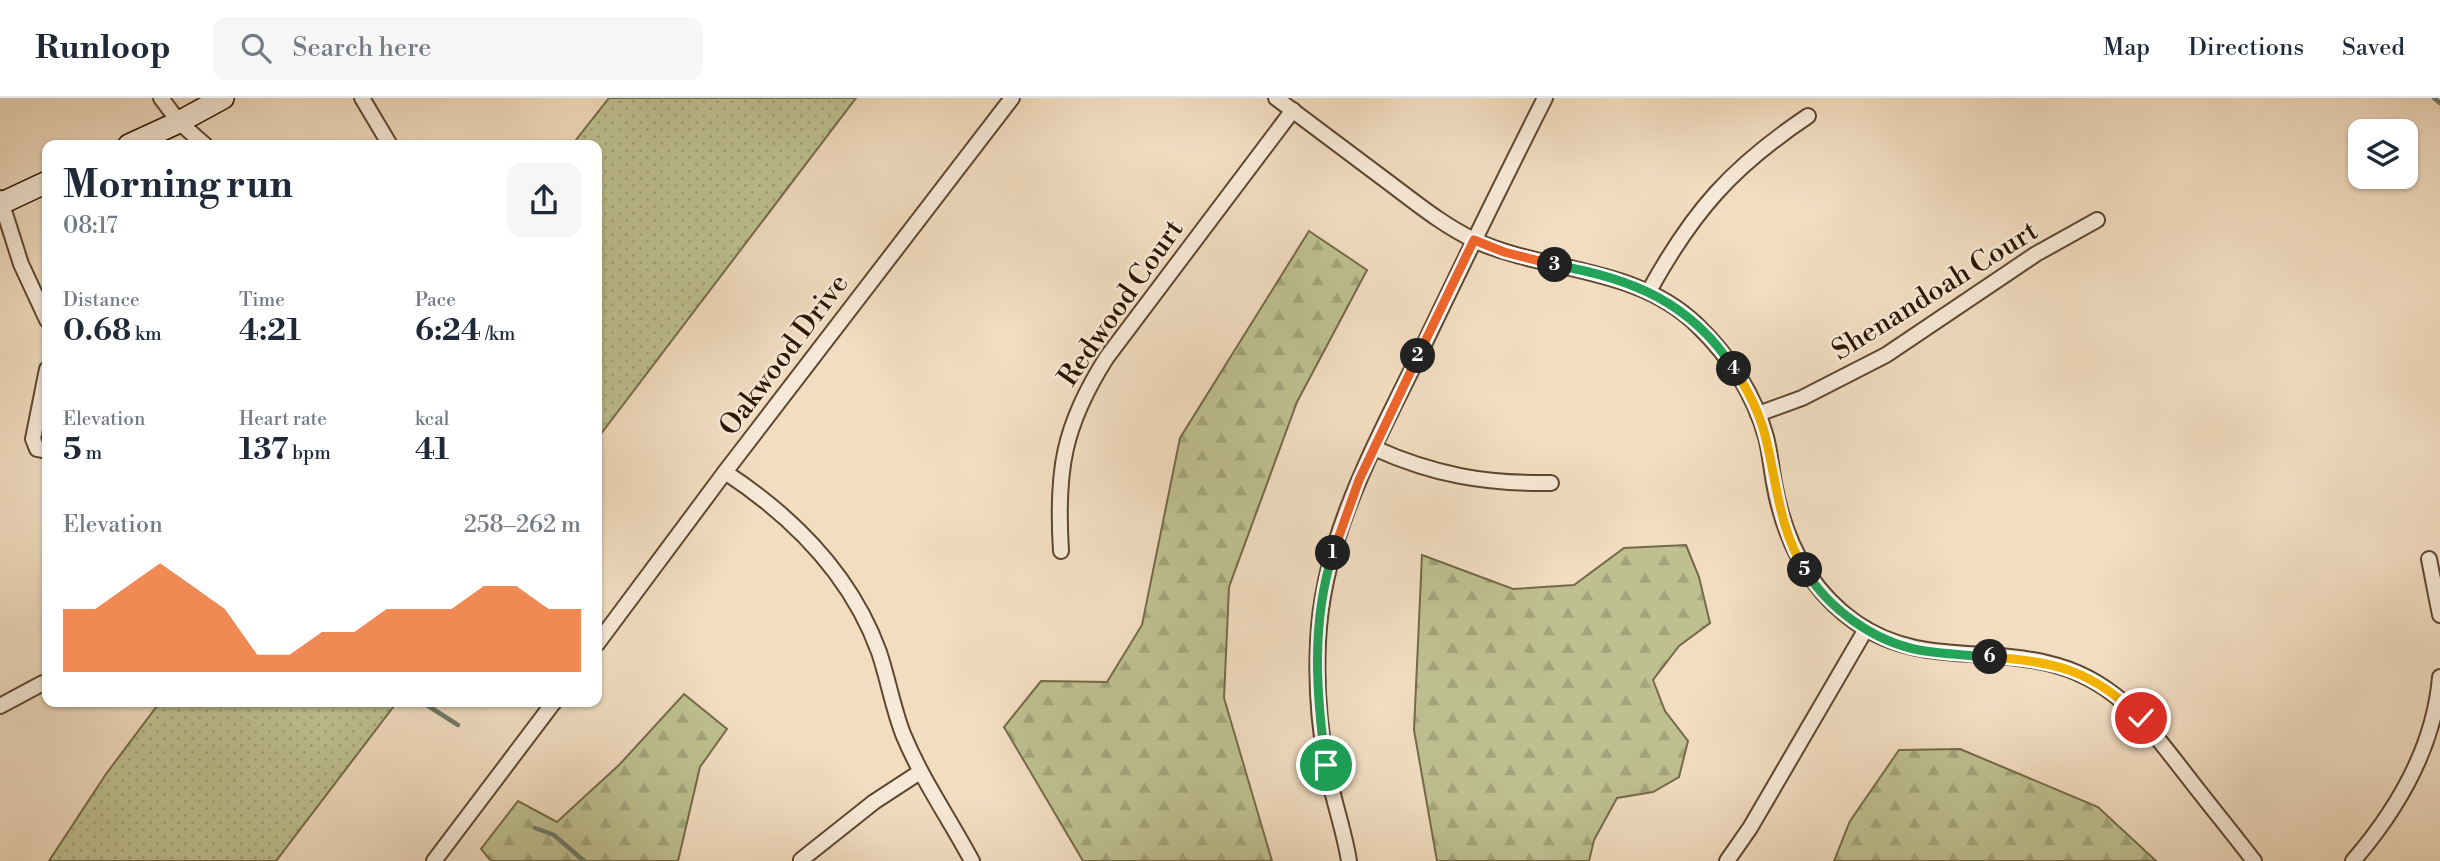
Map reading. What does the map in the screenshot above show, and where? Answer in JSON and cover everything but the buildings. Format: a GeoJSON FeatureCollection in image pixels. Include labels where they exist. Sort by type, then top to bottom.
{"type":"FeatureCollection","features":[{"type":"Feature","properties":{"kind":"street"},"geometry":{"type":"LineString","coordinates":[[160,98],[200,140]]}},
{"type":"Feature","properties":{"kind":"street"},"geometry":{"type":"LineString","coordinates":[[140,140],[223,98]]}},
{"type":"Feature","properties":{"kind":"street"},"geometry":{"type":"LineString","coordinates":[[362,98],[387,140]]}},
{"type":"Feature","properties":{"kind":"street","name":"Oakwood Drive"},"geometry":{"type":"LineString","coordinates":[[602,637],[725,472],[1012,98]]}},
{"type":"Feature","properties":{"kind":"street"},"geometry":{"type":"LineString","coordinates":[[1276,98],[1433,216],[1474,240],[1535,261],[1586,270],[1621,280],[1671,303],[1714,342],[1744,385],[1766,438],[1785,531],[1798,558],[1824,595],[1838,609],[1866,629],[1918,650],[2031,659],[2078,673],[2104,687],[2141,718],[2254,861]]}},
{"type":"Feature","properties":{"kind":"street"},"geometry":{"type":"LineString","coordinates":[[1349,861],[1326,765],[1319,716],[1318,639],[1330,562],[1345,517],[1374,448],[1545,98]]}},
{"type":"Feature","properties":{"kind":"street","name":"Redwood Court"},"geometry":{"type":"LineString","coordinates":[[1061,551],[1059,494],[1062,463],[1075,414],[1089,385],[1107,357],[1293,110]]}},
{"type":"Feature","properties":{"kind":"street"},"geometry":{"type":"LineString","coordinates":[[1649,291],[1674,247],[1712,195],[1752,156],[1808,116]]}},
{"type":"Feature","properties":{"kind":"street"},"geometry":{"type":"LineString","coordinates":[[42,184],[1,202],[21,264],[42,309]]}},
{"type":"Feature","properties":{"kind":"street","name":"Shenandoah Court"},"geometry":{"type":"LineString","coordinates":[[1758,414],[1813,393],[1886,355],[2036,254],[2097,220]]}},
{"type":"Feature","properties":{"kind":"street"},"geometry":{"type":"LineString","coordinates":[[42,394],[33,439],[37,449],[42,450]]}},
{"type":"Feature","properties":{"kind":"street"},"geometry":{"type":"LineString","coordinates":[[1374,448],[1437,472],[1476,481],[1551,483]]}},
{"type":"Feature","properties":{"kind":"street"},"geometry":{"type":"LineString","coordinates":[[725,472],[781,513],[806,537],[852,597],[879,653],[894,707],[920,772],[972,861]]}},
{"type":"Feature","properties":{"kind":"street"},"geometry":{"type":"LineString","coordinates":[[2429,559],[2440,615]]}},
{"type":"Feature","properties":{"kind":"street"},"geometry":{"type":"LineString","coordinates":[[1727,861],[1750,828],[1866,629]]}},
{"type":"Feature","properties":{"kind":"street"},"geometry":{"type":"LineString","coordinates":[[2353,861],[2388,817],[2408,782],[2434,713],[2440,677]]}},
{"type":"Feature","properties":{"kind":"street"},"geometry":{"type":"LineString","coordinates":[[0,706],[42,684]]}},
{"type":"Feature","properties":{"kind":"street"},"geometry":{"type":"LineString","coordinates":[[434,861],[550,707]]}},
{"type":"Feature","properties":{"kind":"street"},"geometry":{"type":"LineString","coordinates":[[801,860],[874,802],[920,772]]}},
{"type":"Feature","properties":{"kind":"green space"},"geometry":{"type":"Polygon","coordinates":[[[609,98],[856,98],[602,432],[602,140],[576,140],[609,98]]]}},
{"type":"Feature","properties":{"kind":"green space"},"geometry":{"type":"Polygon","coordinates":[[[1309,231],[1367,270],[1297,402],[1229,587],[1224,698],[1272,861],[1083,861],[1004,727],[1041,681],[1107,682],[1142,625],[1180,438],[1309,231]]]}},
{"type":"Feature","properties":{"kind":"green space"},"geometry":{"type":"Polygon","coordinates":[[[1686,545],[1699,577],[1710,623],[1679,646],[1653,680],[1665,711],[1688,741],[1679,777],[1653,792],[1617,798],[1594,840],[1589,861],[1437,861],[1414,730],[1422,555],[1513,589],[1574,585],[1624,548],[1686,545]]]}},
{"type":"Feature","properties":{"kind":"green space"},"geometry":{"type":"Polygon","coordinates":[[[684,694],[727,729],[700,767],[678,861],[491,861],[481,849],[518,801],[557,822],[620,764],[684,694]]]}},
{"type":"Feature","properties":{"kind":"green space"},"geometry":{"type":"Polygon","coordinates":[[[156,707],[393,707],[276,861],[49,861],[106,774],[156,707]]]}},
{"type":"Feature","properties":{"kind":"green space"},"geometry":{"type":"Polygon","coordinates":[[[1960,749],[2098,807],[2156,861],[1834,861],[1850,821],[1899,750],[1960,749]]]}},
{"type":"Feature","properties":{"kind":"waterway"},"geometry":{"type":"LineString","coordinates":[[2434,98],[2440,103]]}},
{"type":"Feature","properties":{"kind":"waterway"},"geometry":{"type":"LineString","coordinates":[[430,707],[458,725]]}},
{"type":"Feature","properties":{"kind":"waterway"},"geometry":{"type":"LineString","coordinates":[[535,828],[554,835],[584,861]]}},
{"type":"Feature","properties":{"kind":"route"},"geometry":{"type":"LineString","coordinates":[[1326,765],[1317,677],[1322,600],[1330,562],[1359,480],[1474,240],[1504,252],[1535,261],[1586,270],[1649,291],[1671,303],[1714,342],[1732,365],[1758,414],[1766,438],[1785,531],[1798,558],[1824,595],[1854,621],[1894,642],[1918,650],[2031,659],[2050,663],[2078,673],[2104,687],[2124,701],[2141,718]]}}]}
